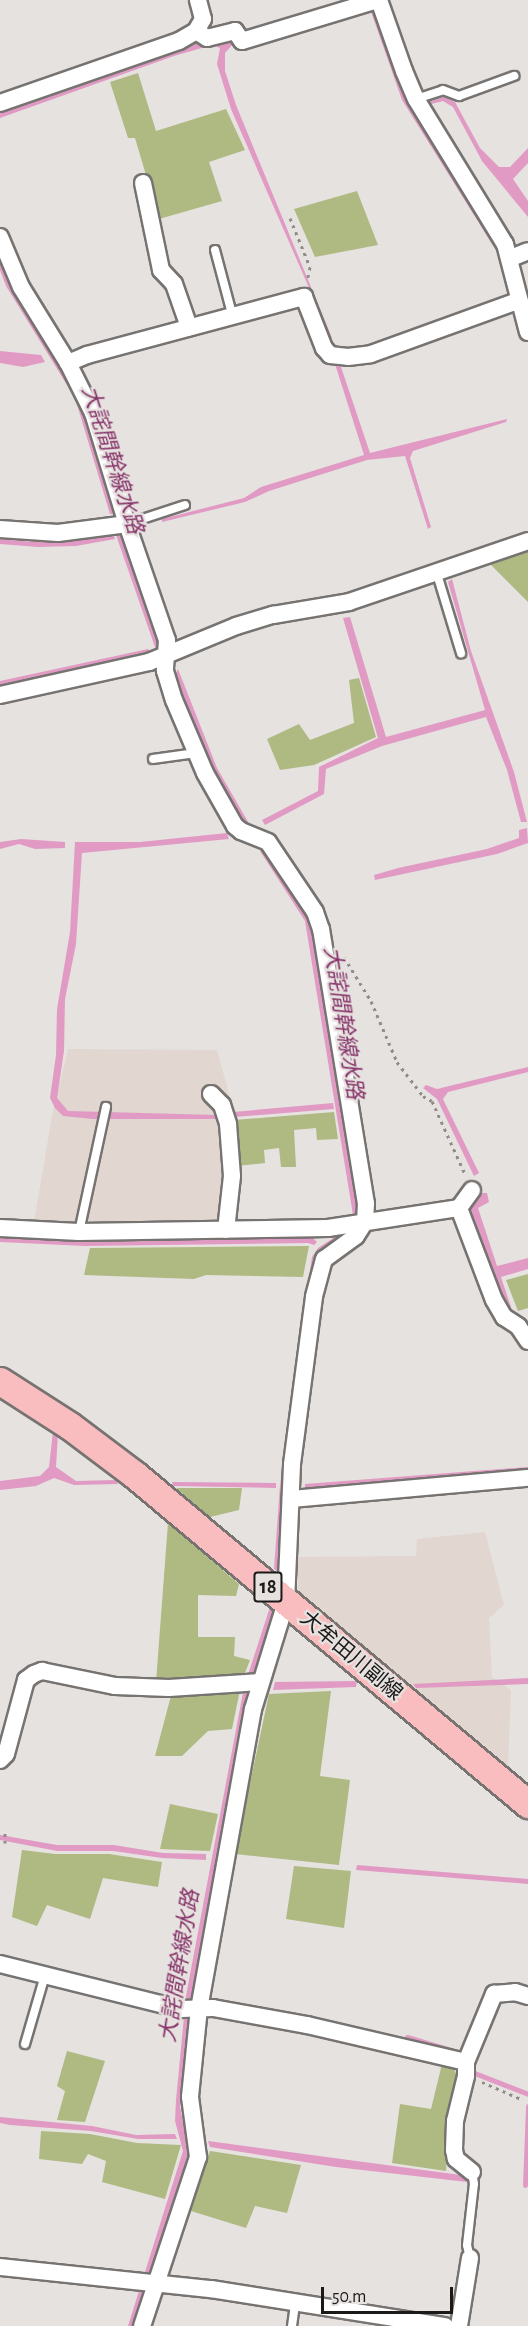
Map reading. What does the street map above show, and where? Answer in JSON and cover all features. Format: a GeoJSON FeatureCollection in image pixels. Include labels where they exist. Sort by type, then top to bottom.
{"type":"FeatureCollection","features":[{"type":"Feature","properties":{"kind":"main road","name":"大牟田川副線"},"geometry":{"type":"LineString","coordinates":[[0,1381],[70,1426],[135,1475],[528,1804]]}},
{"type":"Feature","properties":{"kind":"street"},"geometry":{"type":"LineString","coordinates":[[0,103],[179,41],[196,31],[203,19],[198,0]]}},
{"type":"Feature","properties":{"kind":"street"},"geometry":{"type":"LineString","coordinates":[[196,31],[207,38],[235,31],[242,41],[378,0],[416,99],[505,244],[511,258],[528,332]]}},
{"type":"Feature","properties":{"kind":"street"},"geometry":{"type":"LineString","coordinates":[[143,183],[161,270],[174,284],[189,327]]}},
{"type":"Feature","properties":{"kind":"street"},"geometry":{"type":"LineString","coordinates":[[0,237],[21,288],[68,363],[93,413],[127,524],[167,640],[165,671],[196,753],[235,825],[241,831],[264,838],[268,842],[315,912],[321,929],[366,1203],[364,1222],[356,1236],[324,1259],[314,1297],[293,1453],[286,1602],[261,1682],[247,1739],[199,2008],[190,2097],[198,2157],[147,2282],[142,2326]]}},
{"type":"Feature","properties":{"kind":"street"},"geometry":{"type":"LineString","coordinates":[[511,258],[528,251]]}},
{"type":"Feature","properties":{"kind":"street"},"geometry":{"type":"LineString","coordinates":[[68,363],[87,355],[232,314],[304,297],[324,348],[330,355],[348,357],[371,354],[520,300]]}},
{"type":"Feature","properties":{"kind":"street"},"geometry":{"type":"LineString","coordinates":[[0,529],[58,533],[127,524]]}},
{"type":"Feature","properties":{"kind":"street"},"geometry":{"type":"LineString","coordinates":[[0,695],[149,662],[236,626],[273,615],[349,602],[436,574],[528,540]]}},
{"type":"Feature","properties":{"kind":"street"},"geometry":{"type":"LineString","coordinates":[[211,1094],[222,1106],[228,1125],[232,1176],[226,1230]]}},
{"type":"Feature","properties":{"kind":"street"},"geometry":{"type":"LineString","coordinates":[[0,1228],[79,1232],[328,1228],[459,1208],[472,1190]]}},
{"type":"Feature","properties":{"kind":"street"},"geometry":{"type":"LineString","coordinates":[[459,1208],[494,1300],[504,1317],[518,1326],[528,1341]]}},
{"type":"Feature","properties":{"kind":"street"},"geometry":{"type":"LineString","coordinates":[[291,1499],[528,1478]]}},
{"type":"Feature","properties":{"kind":"street"},"geometry":{"type":"LineString","coordinates":[[0,1760],[6,1754],[26,1680],[42,1671],[115,1686],[169,1688],[261,1682]]}},
{"type":"Feature","properties":{"kind":"street"},"geometry":{"type":"LineString","coordinates":[[0,1964],[181,2009],[213,2008],[307,2025],[466,2069]]}},
{"type":"Feature","properties":{"kind":"street"},"geometry":{"type":"LineString","coordinates":[[472,2172],[456,2159],[454,2150],[455,2121],[466,2069],[494,1994],[515,1992],[528,1996]]}},
{"type":"Feature","properties":{"kind":"street"},"geometry":{"type":"LineString","coordinates":[[459,2326],[470,2258]]}},
{"type":"Feature","properties":{"kind":"street"},"geometry":{"type":"LineString","coordinates":[[0,2266],[147,2282],[445,2326]]}},
{"type":"Feature","properties":{"kind":"lane"},"geometry":{"type":"LineString","coordinates":[[416,99],[443,90],[459,96],[514,76]]}},
{"type":"Feature","properties":{"kind":"lane"},"geometry":{"type":"LineString","coordinates":[[215,250],[232,314]]}},
{"type":"Feature","properties":{"kind":"lane"},"geometry":{"type":"LineString","coordinates":[[127,524],[185,506]]}},
{"type":"Feature","properties":{"kind":"lane"},"geometry":{"type":"LineString","coordinates":[[436,574],[461,653]]}},
{"type":"Feature","properties":{"kind":"lane"},"geometry":{"type":"LineString","coordinates":[[153,759],[196,753]]}},
{"type":"Feature","properties":{"kind":"lane"},"geometry":{"type":"LineString","coordinates":[[79,1232],[106,1107]]}},
{"type":"Feature","properties":{"kind":"lane"},"geometry":{"type":"LineString","coordinates":[[25,2044],[45,1975]]}},
{"type":"Feature","properties":{"kind":"lane"},"geometry":{"type":"LineString","coordinates":[[470,2258],[467,2245],[474,2184],[472,2172]]}},
{"type":"Feature","properties":{"kind":"lane"},"geometry":{"type":"LineString","coordinates":[[292,2326],[295,2304]]}},
{"type":"Feature","properties":{"kind":"path"},"geometry":{"type":"LineString","coordinates":[[290,218],[309,267]]}},
{"type":"Feature","properties":{"kind":"path"},"geometry":{"type":"LineString","coordinates":[[342,954],[372,1001],[397,1062],[423,1096],[432,1101],[472,1190]]}},
{"type":"Feature","properties":{"kind":"path"},"geometry":{"type":"LineString","coordinates":[[5,1833],[5,1843]]}},
{"type":"Feature","properties":{"kind":"path"},"geometry":{"type":"LineString","coordinates":[[466,2069],[521,2099]]}},
{"type":"Feature","properties":{"kind":"shaded area"},"geometry":{"type":"Polygon","coordinates":[[[370,9],[378,19],[406,98],[500,248],[494,247],[402,100],[370,9]]]}},
{"type":"Feature","properties":{"kind":"shaded area"},"geometry":{"type":"Polygon","coordinates":[[[233,39],[233,44],[225,53],[225,71],[236,105],[332,338],[327,339],[310,290],[231,109],[217,64],[220,48],[212,45],[174,56],[0,118],[0,113],[197,42],[233,39]]]}},
{"type":"Feature","properties":{"kind":"shaded area"},"geometry":{"type":"Polygon","coordinates":[[[444,97],[455,102],[480,148],[499,167],[510,167],[528,148],[528,163],[513,179],[528,201],[528,217],[482,161],[453,107],[443,101],[431,104],[428,102],[444,97]]]}},
{"type":"Feature","properties":{"kind":"shaded area"},"geometry":{"type":"Polygon","coordinates":[[[0,254],[80,397],[114,514],[110,514],[75,398],[6,286],[0,270],[0,254]]]}},
{"type":"Feature","properties":{"kind":"shaded area"},"geometry":{"type":"Polygon","coordinates":[[[0,351],[41,355],[45,362],[23,367],[0,363],[0,351]]]}},
{"type":"Feature","properties":{"kind":"shaded area"},"geometry":{"type":"Polygon","coordinates":[[[335,364],[340,364],[370,453],[507,419],[506,422],[413,451],[410,458],[431,527],[428,529],[405,456],[367,460],[269,491],[245,502],[162,522],[162,519],[244,498],[261,487],[364,455],[335,364]]]}},
{"type":"Feature","properties":{"kind":"shaded area"},"geometry":{"type":"Polygon","coordinates":[[[113,534],[115,539],[76,546],[38,547],[0,544],[0,539],[35,542],[77,540],[113,534]]]}},
{"type":"Feature","properties":{"kind":"shaded area"},"geometry":{"type":"Polygon","coordinates":[[[120,534],[159,643],[156,650],[116,535],[120,534]]]}},
{"type":"Feature","properties":{"kind":"shaded area"},"geometry":{"type":"Polygon","coordinates":[[[452,579],[471,651],[514,772],[527,822],[521,822],[507,770],[486,717],[382,746],[326,769],[324,794],[265,825],[262,820],[318,791],[319,767],[378,738],[343,618],[350,617],[386,737],[485,710],[448,582],[452,579]]]}},
{"type":"Feature","properties":{"kind":"shaded area"},"geometry":{"type":"Polygon","coordinates":[[[148,649],[152,654],[0,689],[0,681],[148,649]]]}},
{"type":"Feature","properties":{"kind":"shaded area"},"geometry":{"type":"Polygon","coordinates":[[[178,669],[217,768],[251,827],[246,829],[222,791],[175,675],[178,669]]]}},
{"type":"Feature","properties":{"kind":"shaded area"},"geometry":{"type":"Polygon","coordinates":[[[527,828],[528,843],[497,854],[375,880],[374,875],[398,868],[487,849],[519,838],[519,830],[527,828]]]}},
{"type":"Feature","properties":{"kind":"shaded area"},"geometry":{"type":"Polygon","coordinates":[[[227,833],[229,839],[82,853],[76,944],[65,999],[64,1051],[57,1098],[68,1111],[217,1115],[219,1119],[93,1119],[63,1116],[55,1108],[50,1098],[56,1055],[57,1009],[70,932],[75,842],[140,842],[227,833]]]}},
{"type":"Feature","properties":{"kind":"shaded area"},"geometry":{"type":"Polygon","coordinates":[[[21,839],[65,842],[65,848],[35,849],[19,844],[0,849],[0,842],[21,839]]]}},
{"type":"Feature","properties":{"kind":"shaded area"},"geometry":{"type":"Polygon","coordinates":[[[266,849],[309,917],[315,932],[358,1214],[353,1215],[305,921],[260,851],[266,849]]]}},
{"type":"Feature","properties":{"kind":"shaded area"},"geometry":{"type":"Polygon","coordinates":[[[68,1049],[217,1050],[233,1108],[226,1128],[227,1178],[220,1223],[80,1227],[34,1222],[52,1116],[68,1049]]]}},
{"type":"Feature","properties":{"kind":"shaded area"},"geometry":{"type":"Polygon","coordinates":[[[528,1067],[528,1072],[448,1092],[443,1099],[479,1173],[474,1176],[437,1099],[423,1088],[426,1085],[437,1089],[528,1067]]]}},
{"type":"Feature","properties":{"kind":"shaded area"},"geometry":{"type":"Polygon","coordinates":[[[333,1103],[334,1109],[234,1117],[233,1112],[333,1103]]]}},
{"type":"Feature","properties":{"kind":"shaded area"},"geometry":{"type":"Polygon","coordinates":[[[483,1193],[487,1193],[489,1202],[478,1208],[497,1266],[528,1258],[528,1269],[501,1277],[511,1307],[504,1306],[471,1214],[471,1202],[483,1193]]]}},
{"type":"Feature","properties":{"kind":"shaded area"},"geometry":{"type":"Polygon","coordinates":[[[341,1233],[343,1237],[325,1249],[287,1476],[278,1572],[274,1569],[280,1485],[312,1257],[318,1248],[341,1233]]]}},
{"type":"Feature","properties":{"kind":"shaded area"},"geometry":{"type":"Polygon","coordinates":[[[311,1236],[317,1242],[314,1245],[308,1243],[85,1246],[0,1242],[0,1237],[85,1241],[311,1236]]]}},
{"type":"Feature","properties":{"kind":"shaded area"},"geometry":{"type":"Polygon","coordinates":[[[53,1431],[58,1434],[56,1467],[76,1481],[116,1480],[118,1484],[74,1485],[54,1478],[36,1486],[0,1490],[0,1481],[40,1476],[49,1467],[53,1431]]]}},
{"type":"Feature","properties":{"kind":"shaded area"},"geometry":{"type":"Polygon","coordinates":[[[528,1467],[528,1471],[305,1488],[305,1484],[528,1467]]]}},
{"type":"Feature","properties":{"kind":"shaded area"},"geometry":{"type":"Polygon","coordinates":[[[172,1482],[276,1483],[276,1488],[173,1486],[172,1482]]]}},
{"type":"Feature","properties":{"kind":"shaded area"},"geometry":{"type":"Polygon","coordinates":[[[485,1532],[504,1605],[489,1618],[492,1677],[511,1690],[508,1768],[298,1591],[298,1557],[416,1556],[417,1539],[485,1532]]]}},
{"type":"Feature","properties":{"kind":"shaded area"},"geometry":{"type":"Polygon","coordinates":[[[270,1607],[274,1612],[250,1687],[190,2006],[180,2107],[189,2151],[133,2326],[128,2326],[183,2151],[175,2121],[186,1996],[244,1687],[270,1607]]]}},
{"type":"Feature","properties":{"kind":"shaded area"},"geometry":{"type":"Polygon","coordinates":[[[528,1678],[528,1684],[416,1688],[413,1684],[528,1678]]]}},
{"type":"Feature","properties":{"kind":"shaded area"},"geometry":{"type":"Polygon","coordinates":[[[357,1681],[356,1687],[273,1690],[275,1682],[357,1681]]]}},
{"type":"Feature","properties":{"kind":"shaded area"},"geometry":{"type":"Polygon","coordinates":[[[0,1835],[57,1845],[114,1845],[163,1853],[206,1854],[206,1860],[162,1858],[113,1851],[57,1851],[0,1840],[0,1835]]]}},
{"type":"Feature","properties":{"kind":"shaded area"},"geometry":{"type":"Polygon","coordinates":[[[357,1865],[528,1879],[528,1884],[356,1870],[357,1865]]]}},
{"type":"Feature","properties":{"kind":"shaded area"},"geometry":{"type":"Polygon","coordinates":[[[0,2117],[92,2126],[136,2135],[175,2134],[177,2139],[138,2139],[91,2131],[10,2125],[0,2123],[0,2117]]]}},
{"type":"Feature","properties":{"kind":"shaded area"},"geometry":{"type":"Polygon","coordinates":[[[208,2141],[468,2176],[467,2182],[336,2167],[210,2147],[208,2141]]]}},
{"type":"Feature","properties":{"kind":"green space"},"geometry":{"type":"Polygon","coordinates":[[[138,73],[156,131],[226,109],[245,150],[209,162],[222,201],[159,219],[135,138],[128,138],[110,82],[138,73]]]}},
{"type":"Feature","properties":{"kind":"green space"},"geometry":{"type":"Polygon","coordinates":[[[357,191],[378,245],[315,257],[294,209],[357,191]]]}},
{"type":"Feature","properties":{"kind":"green space"},"geometry":{"type":"Polygon","coordinates":[[[528,550],[528,602],[490,564],[528,550]]]}},
{"type":"Feature","properties":{"kind":"green space"},"geometry":{"type":"Polygon","coordinates":[[[359,678],[376,737],[314,765],[280,770],[267,739],[299,724],[310,740],[354,723],[349,680],[359,678]]]}},
{"type":"Feature","properties":{"kind":"green space"},"geometry":{"type":"Polygon","coordinates":[[[334,1112],[338,1139],[317,1140],[316,1128],[294,1130],[296,1167],[281,1167],[279,1148],[264,1150],[265,1163],[237,1166],[234,1120],[334,1112]]]}},
{"type":"Feature","properties":{"kind":"green space"},"geometry":{"type":"Polygon","coordinates":[[[309,1246],[303,1277],[206,1275],[194,1279],[84,1275],[90,1248],[309,1246]]]}},
{"type":"Feature","properties":{"kind":"green space"},"geometry":{"type":"Polygon","coordinates":[[[528,1274],[528,1308],[518,1311],[506,1280],[528,1274]]]}},
{"type":"Feature","properties":{"kind":"green space"},"geometry":{"type":"Polygon","coordinates":[[[176,1488],[242,1488],[239,1510],[210,1517],[176,1488]]]}},
{"type":"Feature","properties":{"kind":"green space"},"geometry":{"type":"Polygon","coordinates":[[[168,1523],[239,1584],[236,1596],[198,1595],[198,1637],[235,1637],[234,1656],[250,1660],[243,1678],[156,1682],[168,1523]]]}},
{"type":"Feature","properties":{"kind":"green space"},"geometry":{"type":"Polygon","coordinates":[[[240,1690],[232,1729],[208,1731],[182,1756],[155,1756],[172,1692],[240,1690]]]}},
{"type":"Feature","properties":{"kind":"green space"},"geometry":{"type":"Polygon","coordinates":[[[331,1691],[320,1776],[350,1780],[339,1865],[235,1854],[269,1694],[331,1691]]]}},
{"type":"Feature","properties":{"kind":"green space"},"geometry":{"type":"Polygon","coordinates":[[[170,1804],[218,1814],[210,1851],[160,1849],[170,1804]]]}},
{"type":"Feature","properties":{"kind":"green space"},"geometry":{"type":"Polygon","coordinates":[[[22,1850],[55,1854],[109,1854],[162,1862],[158,1887],[103,1878],[90,1919],[47,1905],[37,1926],[12,1917],[22,1850]]]}},
{"type":"Feature","properties":{"kind":"green space"},"geometry":{"type":"Polygon","coordinates":[[[294,1866],[351,1871],[344,1928],[286,1919],[294,1866]]]}},
{"type":"Feature","properties":{"kind":"green space"},"geometry":{"type":"Polygon","coordinates":[[[67,2051],[105,2061],[85,2122],[57,2120],[65,2091],[57,2086],[67,2051]]]}},
{"type":"Feature","properties":{"kind":"green space"},"geometry":{"type":"Polygon","coordinates":[[[442,2064],[452,2066],[458,2077],[450,2117],[446,2171],[392,2163],[400,2104],[431,2109],[442,2064]]]}},
{"type":"Feature","properties":{"kind":"green space"},"geometry":{"type":"Polygon","coordinates":[[[41,2131],[90,2134],[137,2143],[181,2145],[165,2199],[102,2182],[106,2161],[88,2154],[82,2164],[39,2159],[41,2131]]]}},
{"type":"Feature","properties":{"kind":"green space"},"geometry":{"type":"Polygon","coordinates":[[[210,2151],[301,2165],[287,2213],[255,2206],[246,2228],[191,2211],[210,2151]]]}},
{"type":"Feature","properties":{"kind":"waterway"},"geometry":{"type":"LineString","coordinates":[[407,2037],[455,2051]]}},
{"type":"Feature","properties":{"kind":"waterway"},"geometry":{"type":"LineString","coordinates":[[472,2072],[528,2094]]}},
{"type":"Feature","properties":{"kind":"waterway"},"geometry":{"type":"LineString","coordinates":[[525,2185],[528,2106]]}},
{"type":"Feature","properties":{"kind":"water label","name":"大詫間幹線水路"},"geometry":{"type":"Point","coordinates":[112,460]}},
{"type":"Feature","properties":{"kind":"water label","name":"大詫間幹線水路"},"geometry":{"type":"Point","coordinates":[343,1023]}},
{"type":"Feature","properties":{"kind":"water label","name":"大詫間幹線水路"},"geometry":{"type":"Point","coordinates":[180,1966]}}]}
